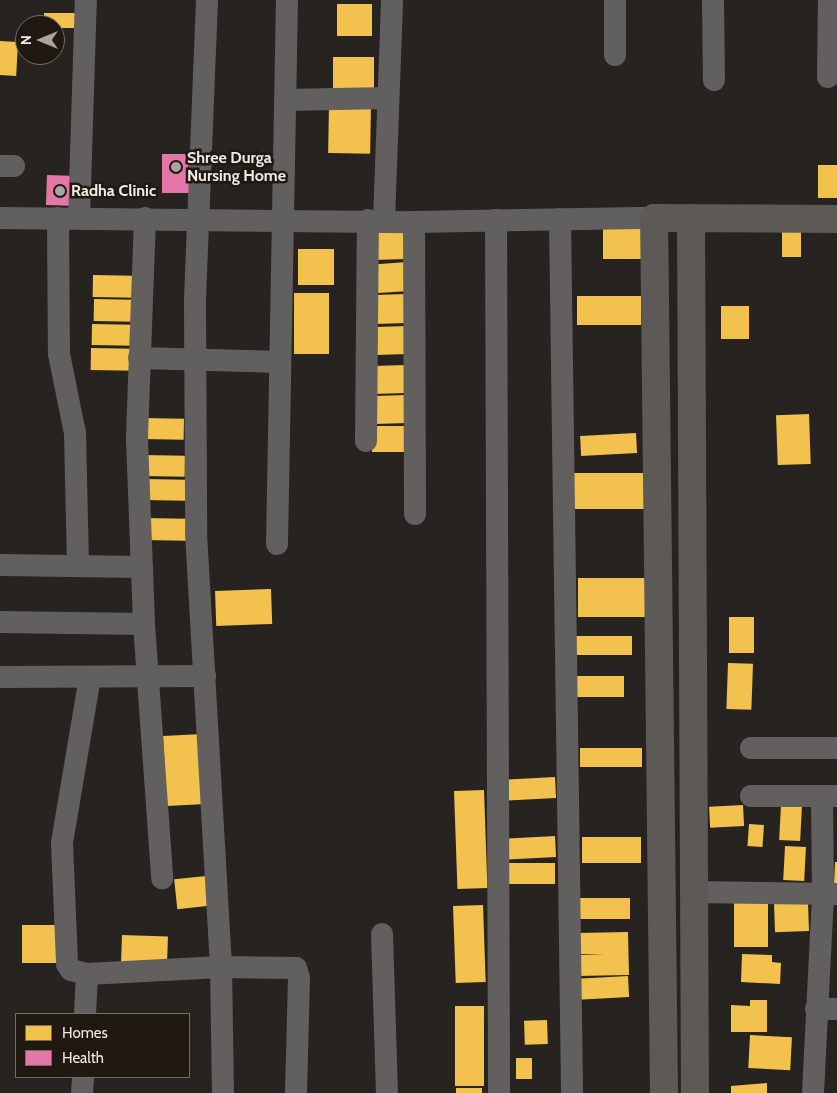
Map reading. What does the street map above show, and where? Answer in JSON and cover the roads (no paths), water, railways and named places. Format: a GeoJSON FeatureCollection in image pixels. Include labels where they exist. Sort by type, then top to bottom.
{"type":"FeatureCollection","features":[{"type":"Feature","properties":{"kind":"street"},"geometry":{"type":"LineString","coordinates":[[78,566],[75,433],[59,354],[86,0]]}},
{"type":"Feature","properties":{"kind":"street"},"geometry":{"type":"LineString","coordinates":[[207,0],[194,359],[196,533],[221,967],[223,1093]]}},
{"type":"Feature","properties":{"kind":"street"},"geometry":{"type":"LineString","coordinates":[[277,544],[281,219],[287,0]]}},
{"type":"Feature","properties":{"kind":"street"},"geometry":{"type":"LineString","coordinates":[[366,441],[376,220],[388,98],[392,0]]}},
{"type":"Feature","properties":{"kind":"street"},"geometry":{"type":"LineString","coordinates":[[615,0],[615,55]]}},
{"type":"Feature","properties":{"kind":"street"},"geometry":{"type":"LineString","coordinates":[[713,0],[714,80]]}},
{"type":"Feature","properties":{"kind":"street"},"geometry":{"type":"LineString","coordinates":[[828,77],[829,0]]}},
{"type":"Feature","properties":{"kind":"street"},"geometry":{"type":"LineString","coordinates":[[285,100],[388,98]]}},
{"type":"Feature","properties":{"kind":"street"},"geometry":{"type":"LineString","coordinates":[[0,218],[198,218],[414,222],[654,218],[837,219]]}},
{"type":"Feature","properties":{"kind":"street"},"geometry":{"type":"LineString","coordinates":[[145,218],[137,440],[144,624],[162,878]]}},
{"type":"Feature","properties":{"kind":"street"},"geometry":{"type":"LineString","coordinates":[[654,218],[664,1093]]}},
{"type":"Feature","properties":{"kind":"street"},"geometry":{"type":"LineString","coordinates":[[691,218],[695,1093]]}},
{"type":"Feature","properties":{"kind":"street"},"geometry":{"type":"LineString","coordinates":[[560,219],[572,1093]]}},
{"type":"Feature","properties":{"kind":"street"},"geometry":{"type":"LineString","coordinates":[[496,220],[499,1093]]}},
{"type":"Feature","properties":{"kind":"street"},"geometry":{"type":"LineString","coordinates":[[414,222],[415,514]]}},
{"type":"Feature","properties":{"kind":"street"},"geometry":{"type":"LineString","coordinates":[[139,358],[279,362]]}},
{"type":"Feature","properties":{"kind":"street"},"geometry":{"type":"LineString","coordinates":[[0,565],[142,567]]}},
{"type":"Feature","properties":{"kind":"street"},"geometry":{"type":"LineString","coordinates":[[0,622],[144,624]]}},
{"type":"Feature","properties":{"kind":"street"},"geometry":{"type":"LineString","coordinates":[[0,677],[204,676]]}},
{"type":"Feature","properties":{"kind":"street"},"geometry":{"type":"LineString","coordinates":[[90,677],[62,843],[67,964],[71,970],[87,974],[221,967],[296,968],[299,978],[296,1093]]}},
{"type":"Feature","properties":{"kind":"street"},"geometry":{"type":"LineString","coordinates":[[751,748],[837,748]]}},
{"type":"Feature","properties":{"kind":"street"},"geometry":{"type":"LineString","coordinates":[[751,796],[830,796],[827,1009],[813,1093]]}},
{"type":"Feature","properties":{"kind":"street"},"geometry":{"type":"LineString","coordinates":[[694,892],[830,894]]}},
{"type":"Feature","properties":{"kind":"street"},"geometry":{"type":"LineString","coordinates":[[382,934],[387,1093]]}},
{"type":"Feature","properties":{"kind":"street"},"geometry":{"type":"LineString","coordinates":[[86,1013],[87,974]]}},
{"type":"Feature","properties":{"kind":"street"},"geometry":{"type":"LineString","coordinates":[[82,1093],[83,1078]]}},
{"type":"Feature","properties":{"kind":"place","name":"Shree Durga Nursing Home"},"geometry":{"type":"Point","coordinates":[176,167]}},
{"type":"Feature","properties":{"kind":"place","name":"Radha Clinic"},"geometry":{"type":"Point","coordinates":[60,191]}}]}
